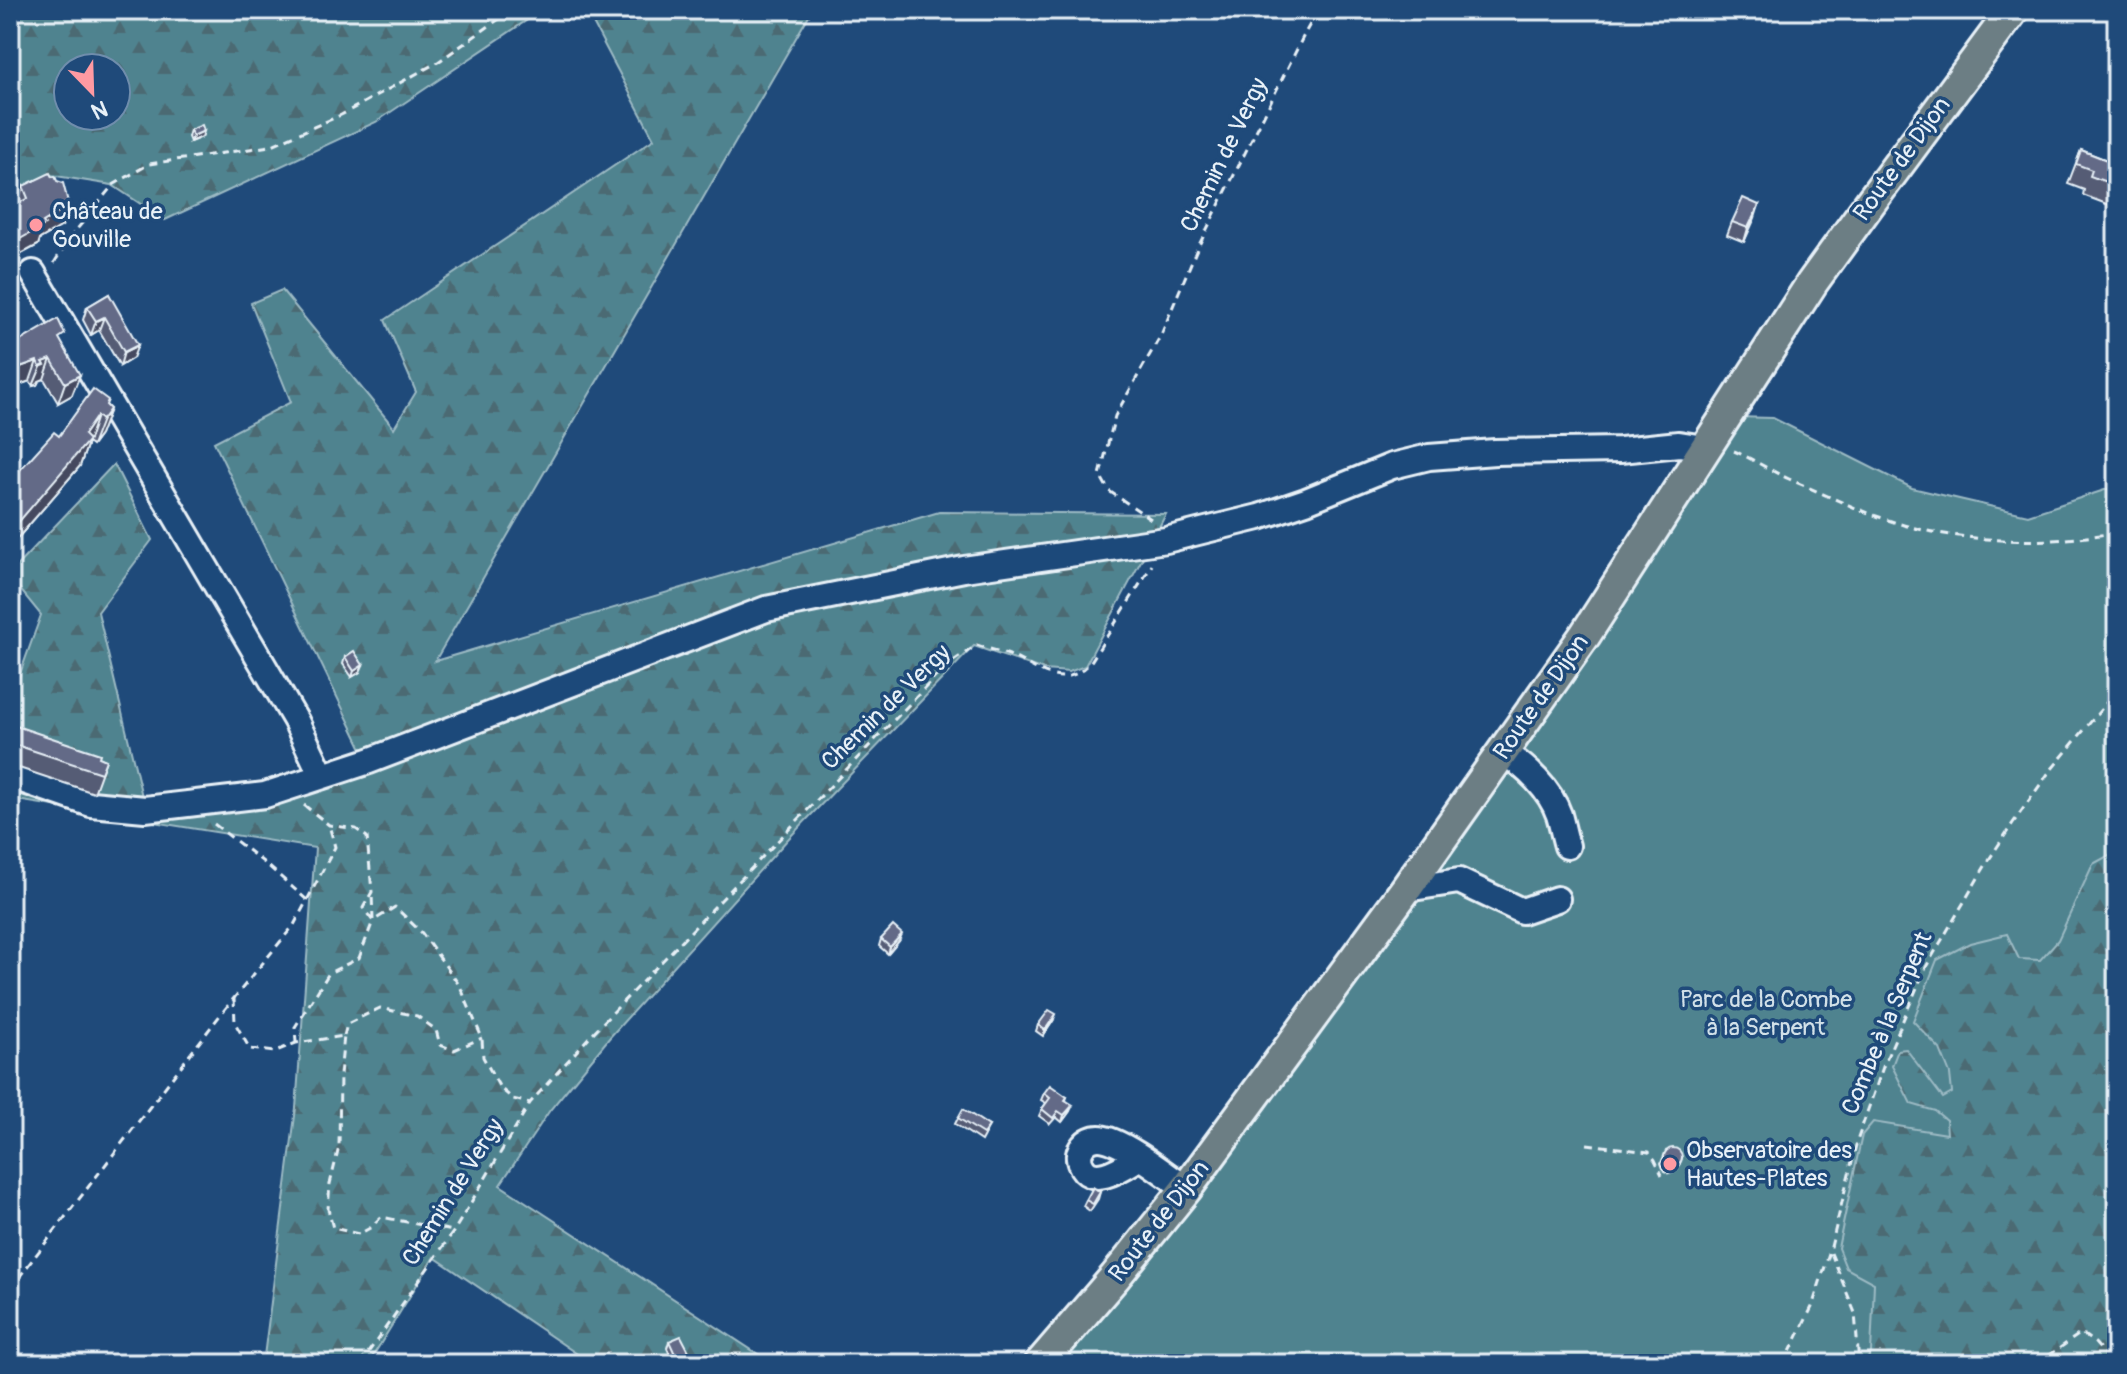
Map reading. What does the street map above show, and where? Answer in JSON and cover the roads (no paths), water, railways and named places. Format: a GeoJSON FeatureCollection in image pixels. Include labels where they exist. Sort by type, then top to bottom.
{"type":"FeatureCollection","features":[{"type":"Feature","properties":{"kind":"main road","name":"Route de Dijon"},"geometry":{"type":"LineString","coordinates":[[1040,1364],[1186,1189],[1504,753],[1585,635],[1829,259],[2013,10]]}},
{"type":"Feature","properties":{"kind":"street"},"geometry":{"type":"LineString","coordinates":[[36,278],[296,721],[322,776]]}},
{"type":"Feature","properties":{"kind":"street"},"geometry":{"type":"LineString","coordinates":[[10,776],[91,804],[145,809],[265,795],[369,761],[766,609],[964,569],[1166,540],[1259,517],[1392,466],[1429,457],[1495,452],[1620,450],[1679,444],[1704,448]]}},
{"type":"Feature","properties":{"kind":"street"},"geometry":{"type":"LineString","coordinates":[[1504,753],[1528,772],[1550,798],[1558,812],[1567,846]]}},
{"type":"Feature","properties":{"kind":"street"},"geometry":{"type":"LineString","coordinates":[[1406,889],[1459,881],[1522,911],[1557,899]]}},
{"type":"Feature","properties":{"kind":"street"},"geometry":{"type":"LineString","coordinates":[[1140,1157],[1186,1189]]}},
{"type":"Feature","properties":{"kind":"place","name":"Château de Gouville"},"geometry":{"type":"Point","coordinates":[36,225]}},
{"type":"Feature","properties":{"kind":"place","name":"Observatoire des Hautes-Plates"},"geometry":{"type":"Point","coordinates":[1670,1164]}},
{"type":"Feature","properties":{"kind":"park label","name":"Parc de la Combe à la Serpent"},"geometry":{"type":"Point","coordinates":[1766,1013]}}]}
